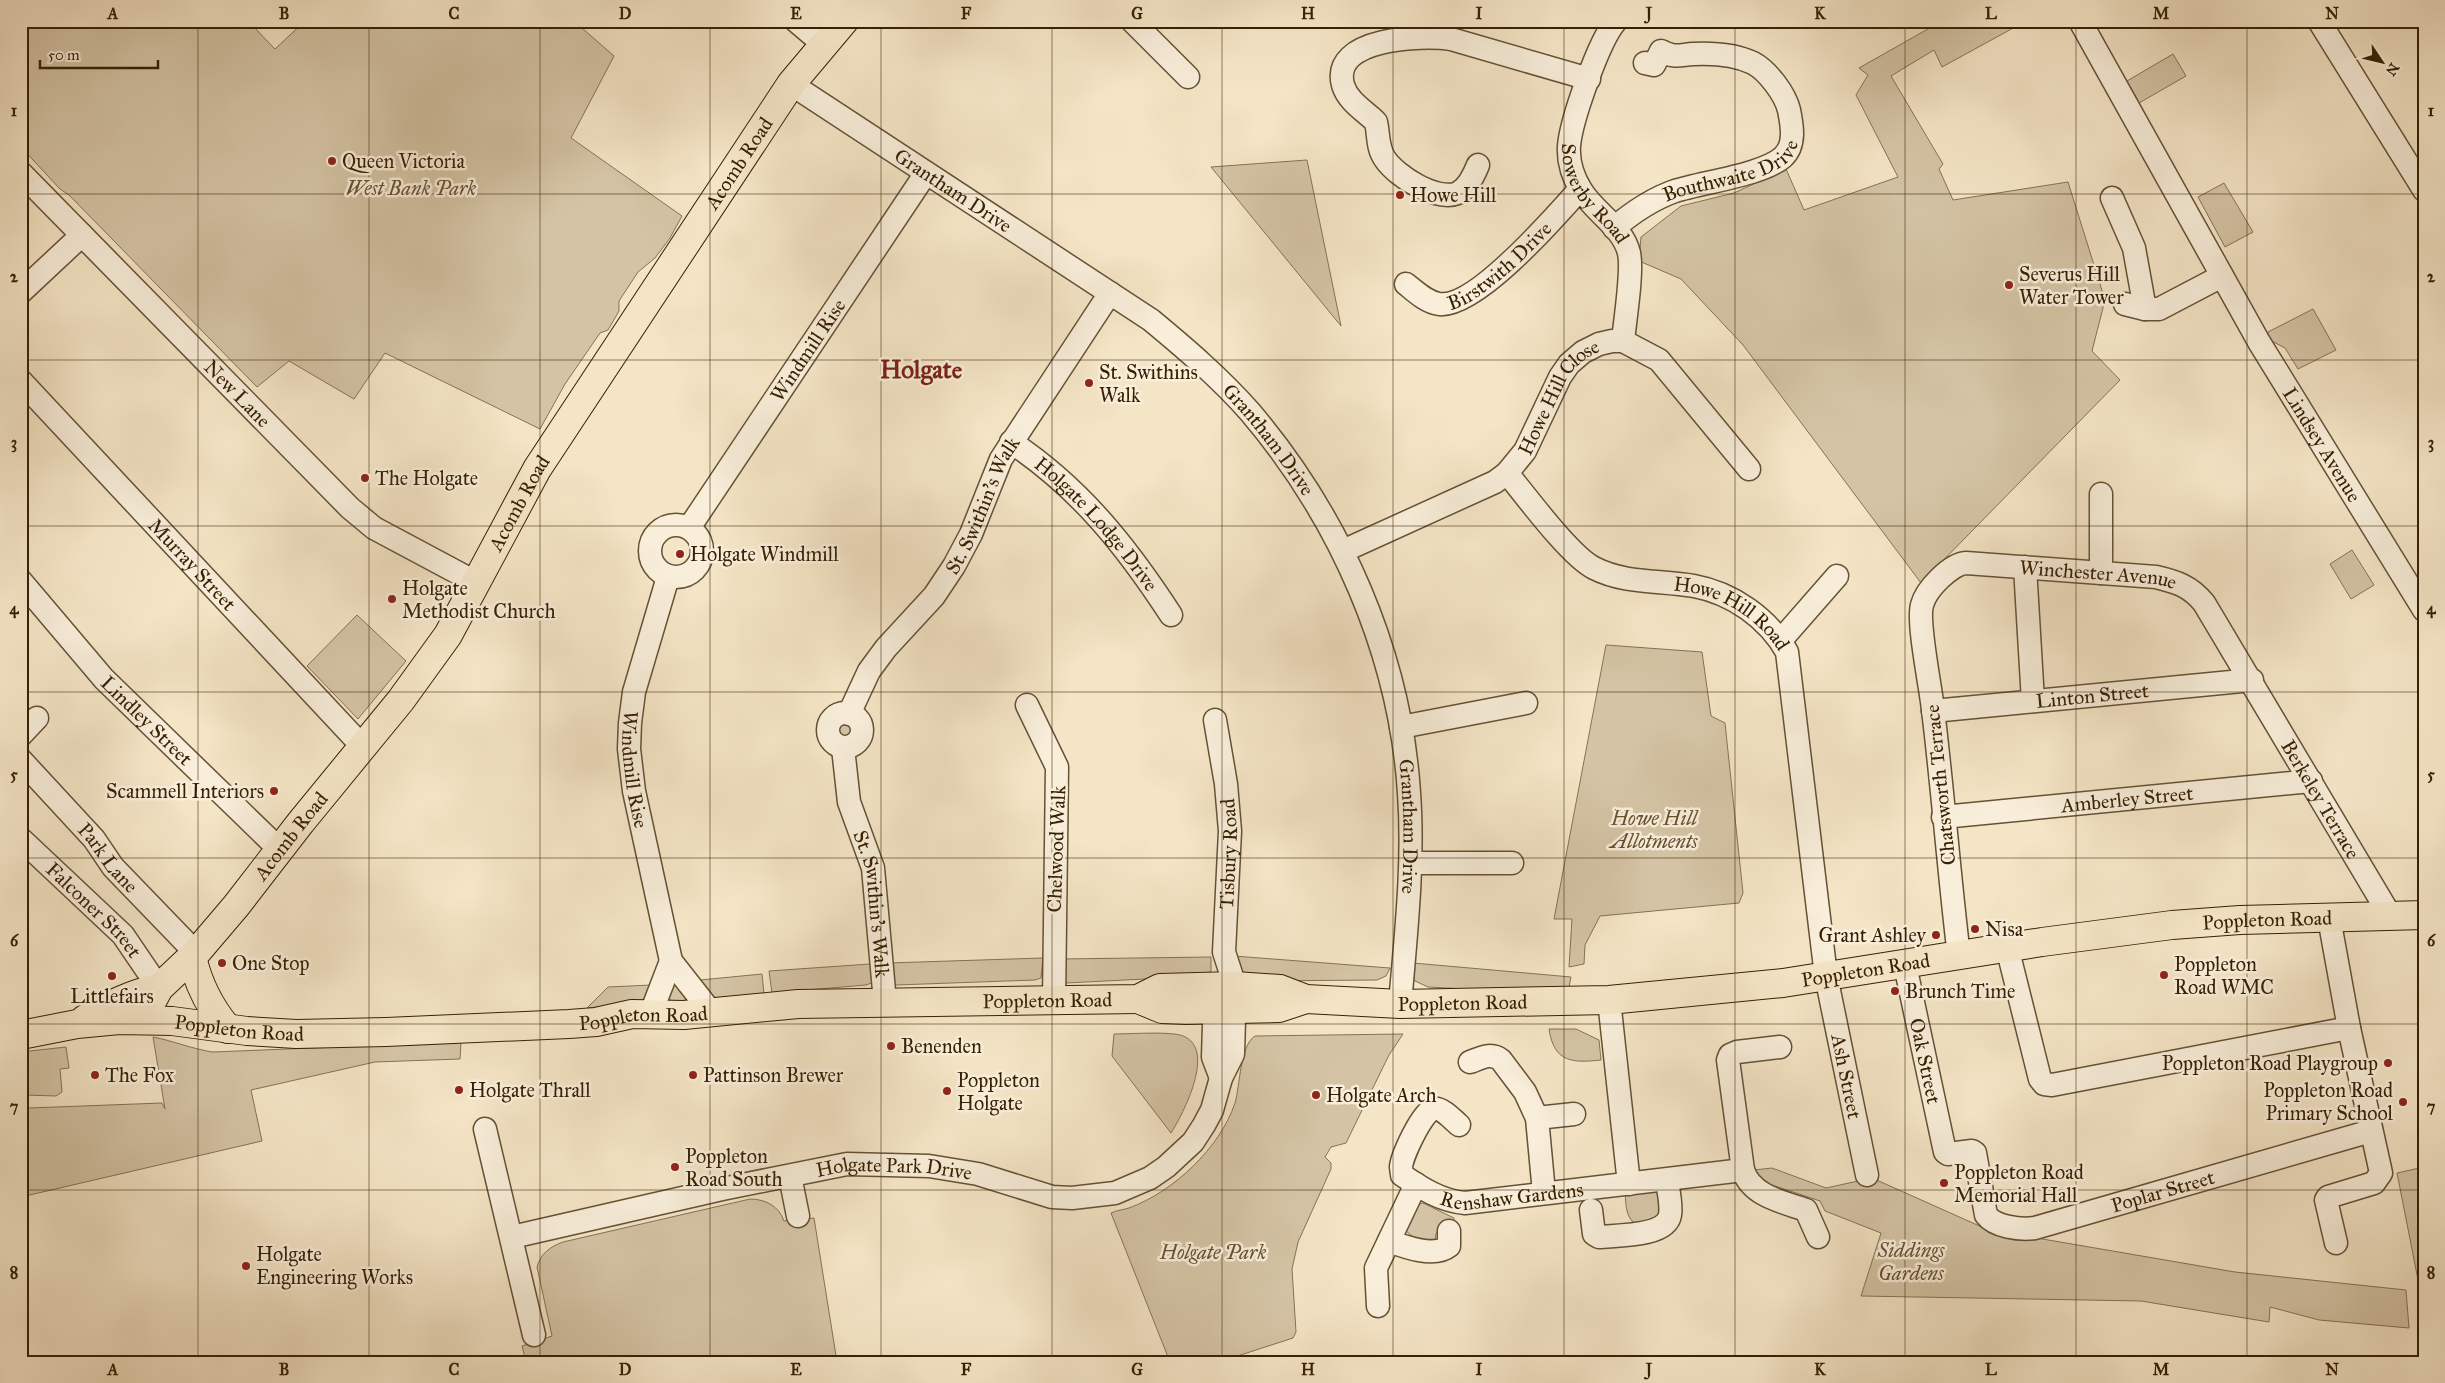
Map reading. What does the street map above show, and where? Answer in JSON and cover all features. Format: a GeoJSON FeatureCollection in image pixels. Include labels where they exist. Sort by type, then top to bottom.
{"type":"FeatureCollection","features":[{"type":"Feature","properties":{"kind":"main road","name":"Acomb Road"},"geometry":{"type":"LineString","coordinates":[[149,1020],[149,1007],[159,988],[194,955],[236,906],[401,700],[448,635],[537,469],[791,84],[844,21]]}},
{"type":"Feature","properties":{"kind":"main road","name":"Poppleton Road"},"geometry":{"type":"LineString","coordinates":[[77,1024],[149,1020],[296,1034],[569,1024],[596,1022],[632,1014],[651,1013],[673,1016],[790,1005],[885,1002],[1138,999],[1162,1010],[1225,998],[1279,1008],[1306,999],[1400,1004],[1609,1000],[1774,984],[2008,947],[2172,925],[2240,920],[2424,915]]}},
{"type":"Feature","properties":{"kind":"main road"},"geometry":{"type":"LineString","coordinates":[[194,955],[198,978],[211,1004],[228,1029]]}},
{"type":"Feature","properties":{"kind":"main road"},"geometry":{"type":"LineString","coordinates":[[21,1035],[77,1024],[115,1002],[138,992],[159,988]]}},
{"type":"Feature","properties":{"kind":"street"},"geometry":{"type":"LineString","coordinates":[[796,21],[823,44]]}},
{"type":"Feature","properties":{"kind":"street"},"geometry":{"type":"LineString","coordinates":[[1132,21],[1188,77]]}},
{"type":"Feature","properties":{"kind":"street","name":"Sowerby Road"},"geometry":{"type":"LineString","coordinates":[[1616,21],[1589,79],[1574,122],[1569,146],[1573,173],[1580,189],[1626,244],[1630,260],[1623,341]]}},
{"type":"Feature","properties":{"kind":"street","name":"Lindsey Avenue"},"geometry":{"type":"LineString","coordinates":[[2080,21],[2259,342],[2424,610]]}},
{"type":"Feature","properties":{"kind":"street"},"geometry":{"type":"LineString","coordinates":[[2319,21],[2424,190]]}},
{"type":"Feature","properties":{"kind":"street"},"geometry":{"type":"LineString","coordinates":[[1478,165],[1467,186],[1458,193],[1446,194],[1432,192],[1415,184],[1391,167],[1380,152],[1376,122],[1356,106],[1343,86],[1342,76],[1352,57],[1359,51],[1384,42],[1402,38],[1434,36],[1451,39],[1589,79]]}},
{"type":"Feature","properties":{"kind":"street","name":"Bouthwaite Drive"},"geometry":{"type":"LineString","coordinates":[[1614,228],[1637,209],[1675,191],[1772,164],[1783,158],[1791,142],[1792,124],[1788,106],[1779,90],[1755,64],[1722,54],[1671,56],[1661,51],[1654,65],[1645,63]]}},
{"type":"Feature","properties":{"kind":"street","name":"Grantham Drive"},"geometry":{"type":"LineString","coordinates":[[791,84],[1151,320],[1187,349],[1249,412],[1300,480],[1343,552],[1361,592],[1379,642],[1401,727],[1409,791],[1411,863],[1400,1004]]}},
{"type":"Feature","properties":{"kind":"street","name":"New Lane"},"geometry":{"type":"LineString","coordinates":[[21,173],[350,508],[374,528],[476,583]]}},
{"type":"Feature","properties":{"kind":"street","name":"Windmill Rise"},"geometry":{"type":"LineString","coordinates":[[689,528],[926,173]]}},
{"type":"Feature","properties":{"kind":"street","name":"Birstwith Drive"},"geometry":{"type":"LineString","coordinates":[[1406,284],[1428,301],[1440,304],[1458,300],[1501,270],[1580,189]]}},
{"type":"Feature","properties":{"kind":"street"},"geometry":{"type":"LineString","coordinates":[[2112,198],[2134,248],[2135,306],[2159,309],[2222,276]]}},
{"type":"Feature","properties":{"kind":"street"},"geometry":{"type":"LineString","coordinates":[[21,292],[82,235]]}},
{"type":"Feature","properties":{"kind":"street","name":"St. Swithin's Walk"},"geometry":{"type":"LineString","coordinates":[[885,1002],[873,868],[849,802],[843,748],[855,745],[862,732],[859,721],[850,714],[869,670],[886,648],[934,596],[954,566],[971,534],[1001,458],[1110,293]]}},
{"type":"Feature","properties":{"kind":"street","name":"Howe Hill Close"},"geometry":{"type":"LineString","coordinates":[[1343,552],[1495,482],[1507,473],[1525,450],[1560,377],[1569,364],[1583,352],[1599,344],[1623,341],[1659,360],[1749,468]]}},
{"type":"Feature","properties":{"kind":"street","name":"Murray Street"},"geometry":{"type":"LineString","coordinates":[[21,381],[363,747]]}},
{"type":"Feature","properties":{"kind":"street","name":"Holgate Lodge Drive"},"geometry":{"type":"LineString","coordinates":[[1011,442],[1079,495],[1100,518],[1147,578],[1171,615]]}},
{"type":"Feature","properties":{"kind":"street","name":"Howe Hill Road"},"geometry":{"type":"LineString","coordinates":[[1507,473],[1566,542],[1592,567],[1624,578],[1711,590],[1743,606],[1758,617],[1781,640],[1790,663],[1826,976]]}},
{"type":"Feature","properties":{"kind":"street"},"geometry":{"type":"LineString","coordinates":[[2101,494],[2101,573]]}},
{"type":"Feature","properties":{"kind":"street"},"geometry":{"type":"LineString","coordinates":[[673,525],[689,528],[700,541],[703,549],[698,566],[685,576],[668,577],[655,568],[649,553],[650,545],[659,531],[666,527],[673,525]]}},
{"type":"Feature","properties":{"kind":"street","name":"Winchester Avenue"},"geometry":{"type":"LineString","coordinates":[[1921,614],[1926,595],[1952,567],[1959,564],[2156,577],[2185,584],[2204,603],[2252,680]]}},
{"type":"Feature","properties":{"kind":"street"},"geometry":{"type":"LineString","coordinates":[[2025,567],[2033,700]]}},
{"type":"Feature","properties":{"kind":"street"},"geometry":{"type":"LineString","coordinates":[[1781,640],[1837,575]]}},
{"type":"Feature","properties":{"kind":"street","name":"Windmill Rise"},"geometry":{"type":"LineString","coordinates":[[668,577],[634,692],[630,723],[630,749],[634,791],[671,961],[711,1012]]}},
{"type":"Feature","properties":{"kind":"street","name":"Lindley Street"},"geometry":{"type":"LineString","coordinates":[[21,581],[104,679],[280,850]]}},
{"type":"Feature","properties":{"kind":"street","name":"Chatsworth Terrace"},"geometry":{"type":"LineString","coordinates":[[1921,614],[1959,956]]}},
{"type":"Feature","properties":{"kind":"street","name":"Linton Street"},"geometry":{"type":"LineString","coordinates":[[1933,711],[2252,680]]}},
{"type":"Feature","properties":{"kind":"street","name":"Berkeley Terrace"},"geometry":{"type":"LineString","coordinates":[[2252,680],[2391,916]]}},
{"type":"Feature","properties":{"kind":"street"},"geometry":{"type":"LineString","coordinates":[[1401,727],[1526,703]]}},
{"type":"Feature","properties":{"kind":"street","name":"Chelwood Walk"},"geometry":{"type":"LineString","coordinates":[[1028,705],[1057,767],[1054,1001]]}},
{"type":"Feature","properties":{"kind":"street"},"geometry":{"type":"LineString","coordinates":[[21,735],[37,718]]}},
{"type":"Feature","properties":{"kind":"street","name":"Tisbury Road"},"geometry":{"type":"LineString","coordinates":[[1215,720],[1226,784],[1230,831],[1225,998]]}},
{"type":"Feature","properties":{"kind":"street","name":"Park Lane"},"geometry":{"type":"LineString","coordinates":[[21,760],[94,840],[113,867],[194,955]]}},
{"type":"Feature","properties":{"kind":"street","name":"Amberley Street"},"geometry":{"type":"LineString","coordinates":[[1943,817],[2312,781]]}},
{"type":"Feature","properties":{"kind":"street","name":"Falconer Street"},"geometry":{"type":"LineString","coordinates":[[21,839],[123,935],[159,988]]}},
{"type":"Feature","properties":{"kind":"street"},"geometry":{"type":"LineString","coordinates":[[1411,863],[1512,863]]}},
{"type":"Feature","properties":{"kind":"street"},"geometry":{"type":"LineString","coordinates":[[2329,918],[2348,1028],[2381,1173],[2374,1183],[2328,1197],[2326,1200],[2336,1243]]}},
{"type":"Feature","properties":{"kind":"street"},"geometry":{"type":"LineString","coordinates":[[2008,947],[2040,1079],[2044,1084],[2062,1084],[2348,1028]]}},
{"type":"Feature","properties":{"kind":"street"},"geometry":{"type":"LineString","coordinates":[[651,1013],[671,961]]}},
{"type":"Feature","properties":{"kind":"street","name":"Oak Street"},"geometry":{"type":"LineString","coordinates":[[1905,964],[1945,1152],[1948,1154]]}},
{"type":"Feature","properties":{"kind":"street","name":"Ash Street"},"geometry":{"type":"LineString","coordinates":[[1826,976],[1867,1175]]}},
{"type":"Feature","properties":{"kind":"street","name":"Holgate Park Drive"},"geometry":{"type":"LineString","coordinates":[[512,1237],[722,1189],[847,1164],[887,1163],[929,1166],[978,1174],[1052,1197],[1075,1198],[1115,1193],[1150,1178],[1180,1156],[1193,1142],[1212,1110],[1221,1078],[1233,1054],[1225,998]]}},
{"type":"Feature","properties":{"kind":"street"},"geometry":{"type":"LineString","coordinates":[[1609,1000],[1629,1184]]}},
{"type":"Feature","properties":{"kind":"street"},"geometry":{"type":"LineString","coordinates":[[1780,1047],[1736,1052],[1730,1055],[1728,1060],[1743,1170],[1745,1178],[1754,1187],[1769,1196],[1806,1210],[1818,1238]]}},
{"type":"Feature","properties":{"kind":"street"},"geometry":{"type":"LineString","coordinates":[[1470,1062],[1489,1056],[1496,1056],[1525,1092],[1537,1118],[1544,1193]]}},
{"type":"Feature","properties":{"kind":"street"},"geometry":{"type":"LineString","coordinates":[[1378,1306],[1376,1268],[1389,1241],[1409,1180],[1400,1167],[1414,1132],[1425,1113],[1433,1109],[1440,1110],[1460,1125]]}},
{"type":"Feature","properties":{"kind":"street"},"geometry":{"type":"LineString","coordinates":[[1537,1118],[1574,1114]]}},
{"type":"Feature","properties":{"kind":"street"},"geometry":{"type":"LineString","coordinates":[[486,1129],[534,1335]]}},
{"type":"Feature","properties":{"kind":"street","name":"Poplar Street"},"geometry":{"type":"LineString","coordinates":[[1948,1154],[1975,1152],[1986,1214],[1991,1221],[2029,1229],[2372,1131]]}},
{"type":"Feature","properties":{"kind":"street","name":"Renshaw Gardens"},"geometry":{"type":"LineString","coordinates":[[1409,1180],[1444,1200],[1455,1202],[1668,1180],[1743,1170]]}},
{"type":"Feature","properties":{"kind":"street"},"geometry":{"type":"LineString","coordinates":[[790,1176],[798,1216]]}},
{"type":"Feature","properties":{"kind":"street"},"geometry":{"type":"LineString","coordinates":[[1591,1210],[1594,1234],[1598,1237],[1657,1231],[1668,1221],[1671,1215],[1668,1180]]}},
{"type":"Feature","properties":{"kind":"street"},"geometry":{"type":"LineString","coordinates":[[1389,1241],[1404,1247],[1437,1250],[1449,1246],[1449,1231]]}},
{"type":"Feature","properties":{"kind":"green space","name":"West Bank Park"},"geometry":{"type":"Polygon","coordinates":[[[21,21],[248,21],[275,49],[305,21],[574,21],[614,56],[571,138],[682,216],[670,238],[655,258],[638,272],[619,301],[619,311],[608,330],[600,333],[565,384],[540,429],[385,353],[354,399],[289,361],[257,387],[69,195],[60,189],[21,147],[21,21]]]}},
{"type":"Feature","properties":{"kind":"green space"},"geometry":{"type":"Polygon","coordinates":[[[1942,21],[2026,21],[1942,67],[1934,50],[1891,76],[1943,164],[1939,169],[1953,200],[2068,182],[2105,300],[2092,351],[2120,380],[1921,583],[1743,345],[1681,279],[1639,261],[1641,237],[1681,206],[1734,193],[1786,169],[1804,210],[1898,177],[1856,95],[1868,75],[1859,68],[1942,21]]]}},
{"type":"Feature","properties":{"kind":"green space"},"geometry":{"type":"Polygon","coordinates":[[[2173,54],[2186,76],[2139,103],[2127,81],[2173,54]]]}},
{"type":"Feature","properties":{"kind":"green space"},"geometry":{"type":"Polygon","coordinates":[[[1307,160],[1341,326],[1211,167],[1307,160]]]}},
{"type":"Feature","properties":{"kind":"green space"},"geometry":{"type":"Polygon","coordinates":[[[2224,183],[2253,232],[2225,247],[2198,197],[2224,183]]]}},
{"type":"Feature","properties":{"kind":"green space"},"geometry":{"type":"Polygon","coordinates":[[[2313,309],[2336,350],[2298,369],[2285,348],[2268,339],[2268,332],[2313,309]]]}},
{"type":"Feature","properties":{"kind":"green space"},"geometry":{"type":"Polygon","coordinates":[[[2352,550],[2374,585],[2351,599],[2330,564],[2352,550]]]}},
{"type":"Feature","properties":{"kind":"green space"},"geometry":{"type":"Polygon","coordinates":[[[357,615],[406,661],[358,719],[307,666],[357,615]]]}},
{"type":"Feature","properties":{"kind":"green space","name":"Howe Hill Allotments"},"geometry":{"type":"Polygon","coordinates":[[[1606,645],[1702,652],[1711,716],[1725,723],[1743,893],[1739,903],[1600,916],[1585,945],[1584,964],[1569,967],[1572,919],[1554,919],[1606,645]]]}},
{"type":"Feature","properties":{"kind":"green space"},"geometry":{"type":"Polygon","coordinates":[[[844,720],[851,723],[854,730],[851,737],[844,740],[837,737],[834,730],[837,723],[844,720]]]}},
{"type":"Feature","properties":{"kind":"green space"},"geometry":{"type":"Polygon","coordinates":[[[1234,956],[1390,968],[1386,976],[1377,980],[1251,981],[1241,976],[1234,956]]]}},
{"type":"Feature","properties":{"kind":"green space"},"geometry":{"type":"Polygon","coordinates":[[[1211,957],[1211,971],[1204,976],[1066,983],[1062,980],[1060,959],[1211,957]]]}},
{"type":"Feature","properties":{"kind":"green space"},"geometry":{"type":"Polygon","coordinates":[[[1043,958],[1041,978],[1035,980],[896,985],[891,981],[888,963],[1043,958]]]}},
{"type":"Feature","properties":{"kind":"green space"},"geometry":{"type":"Polygon","coordinates":[[[1413,963],[1571,977],[1569,987],[1504,991],[1428,987],[1415,981],[1411,972],[1413,963]]]}},
{"type":"Feature","properties":{"kind":"green space"},"geometry":{"type":"Polygon","coordinates":[[[870,964],[877,978],[874,982],[866,985],[772,993],[769,971],[870,964]]]}},
{"type":"Feature","properties":{"kind":"green space"},"geometry":{"type":"Polygon","coordinates":[[[762,974],[764,994],[712,999],[700,980],[762,974]]]}},
{"type":"Feature","properties":{"kind":"green space"},"geometry":{"type":"Polygon","coordinates":[[[674,983],[687,997],[683,1002],[673,1002],[668,997],[674,983]]]}},
{"type":"Feature","properties":{"kind":"green space"},"geometry":{"type":"Polygon","coordinates":[[[651,985],[646,999],[642,1003],[587,1008],[608,987],[651,985]]]}},
{"type":"Feature","properties":{"kind":"green space"},"geometry":{"type":"Polygon","coordinates":[[[1549,1029],[1576,1029],[1599,1040],[1601,1060],[1582,1061],[1560,1055],[1555,1049],[1549,1029]]]}},
{"type":"Feature","properties":{"kind":"green space"},"geometry":{"type":"Polygon","coordinates":[[[1114,1034],[1177,1034],[1193,1043],[1197,1054],[1194,1082],[1183,1112],[1171,1133],[1112,1056],[1114,1034]]]}},
{"type":"Feature","properties":{"kind":"green space","name":"Holgate Park"},"geometry":{"type":"Polygon","coordinates":[[[1403,1034],[1389,1055],[1346,1143],[1331,1147],[1325,1157],[1331,1163],[1331,1169],[1298,1242],[1292,1269],[1296,1332],[1293,1338],[1219,1362],[1170,1362],[1111,1213],[1146,1201],[1162,1191],[1178,1180],[1206,1152],[1228,1120],[1235,1103],[1243,1057],[1250,1041],[1255,1036],[1403,1034]]]}},
{"type":"Feature","properties":{"kind":"green space"},"geometry":{"type":"Polygon","coordinates":[[[153,1037],[213,1052],[461,1042],[460,1059],[375,1062],[251,1090],[262,1141],[21,1197],[21,1052],[66,1047],[69,1068],[60,1069],[62,1092],[56,1096],[24,1095],[29,1108],[162,1103],[165,1109],[153,1037]]]}},
{"type":"Feature","properties":{"kind":"green space"},"geometry":{"type":"Polygon","coordinates":[[[2424,1167],[2424,1291],[2420,1290],[2397,1173],[2424,1167]]]}},
{"type":"Feature","properties":{"kind":"green space","name":"Siddings Gardens"},"geometry":{"type":"Polygon","coordinates":[[[1772,1168],[1826,1188],[1872,1178],[1984,1228],[2235,1272],[2406,1290],[2409,1328],[2319,1320],[2270,1307],[2269,1322],[2141,1301],[1861,1296],[1881,1233],[1825,1211],[1820,1201],[1760,1181],[1754,1170],[1772,1168]]]}},
{"type":"Feature","properties":{"kind":"green space"},"geometry":{"type":"Polygon","coordinates":[[[1654,1188],[1662,1195],[1663,1217],[1638,1226],[1628,1215],[1625,1191],[1654,1188]]]}},
{"type":"Feature","properties":{"kind":"green space"},"geometry":{"type":"Polygon","coordinates":[[[750,1199],[761,1200],[771,1204],[779,1211],[784,1221],[814,1218],[837,1362],[526,1362],[522,1346],[552,1336],[537,1267],[541,1258],[550,1248],[563,1242],[750,1199]]]}},
{"type":"Feature","properties":{"kind":"green space"},"geometry":{"type":"Polygon","coordinates":[[[1423,1203],[1454,1218],[1454,1222],[1441,1226],[1436,1234],[1434,1244],[1412,1236],[1402,1225],[1412,1206],[1423,1203]]]}},
{"type":"Feature","properties":{"kind":"place","name":"Queen Victoria"},"geometry":{"type":"Point","coordinates":[332,161]}},
{"type":"Feature","properties":{"kind":"place","name":"Howe Hill"},"geometry":{"type":"Point","coordinates":[1400,195]}},
{"type":"Feature","properties":{"kind":"place","name":"Severus Hill Water Tower"},"geometry":{"type":"Point","coordinates":[2009,285]}},
{"type":"Feature","properties":{"kind":"place","name":"St. Swithins Walk"},"geometry":{"type":"Point","coordinates":[1089,383]}},
{"type":"Feature","properties":{"kind":"place","name":"The Holgate"},"geometry":{"type":"Point","coordinates":[365,478]}},
{"type":"Feature","properties":{"kind":"place","name":"Holgate Windmill"},"geometry":{"type":"Point","coordinates":[680,554]}},
{"type":"Feature","properties":{"kind":"place","name":"Holgate Methodist Church"},"geometry":{"type":"Point","coordinates":[392,599]}},
{"type":"Feature","properties":{"kind":"place","name":"Scammell Interiors"},"geometry":{"type":"Point","coordinates":[274,791]}},
{"type":"Feature","properties":{"kind":"place","name":"Nisa"},"geometry":{"type":"Point","coordinates":[1975,929]}},
{"type":"Feature","properties":{"kind":"place","name":"Grant Ashley"},"geometry":{"type":"Point","coordinates":[1936,935]}},
{"type":"Feature","properties":{"kind":"place","name":"One Stop"},"geometry":{"type":"Point","coordinates":[222,963]}},
{"type":"Feature","properties":{"kind":"place","name":"Poppleton Road WMC"},"geometry":{"type":"Point","coordinates":[2164,975]}},
{"type":"Feature","properties":{"kind":"place","name":"Littlefairs"},"geometry":{"type":"Point","coordinates":[112,976]}},
{"type":"Feature","properties":{"kind":"place","name":"Brunch Time"},"geometry":{"type":"Point","coordinates":[1895,991]}},
{"type":"Feature","properties":{"kind":"place","name":"Benenden"},"geometry":{"type":"Point","coordinates":[891,1046]}},
{"type":"Feature","properties":{"kind":"place","name":"Poppleton Road Playgroup"},"geometry":{"type":"Point","coordinates":[2388,1063]}},
{"type":"Feature","properties":{"kind":"place","name":"The Fox"},"geometry":{"type":"Point","coordinates":[95,1075]}},
{"type":"Feature","properties":{"kind":"place","name":"Pattinson Brewer"},"geometry":{"type":"Point","coordinates":[693,1075]}},
{"type":"Feature","properties":{"kind":"place","name":"Holgate Thrall"},"geometry":{"type":"Point","coordinates":[459,1090]}},
{"type":"Feature","properties":{"kind":"place","name":"Poppleton Holgate"},"geometry":{"type":"Point","coordinates":[947,1091]}},
{"type":"Feature","properties":{"kind":"place","name":"Holgate Arch"},"geometry":{"type":"Point","coordinates":[1316,1095]}},
{"type":"Feature","properties":{"kind":"place","name":"Poppleton Road Primary School"},"geometry":{"type":"Point","coordinates":[2403,1102]}},
{"type":"Feature","properties":{"kind":"place","name":"Poppleton Road South"},"geometry":{"type":"Point","coordinates":[675,1167]}},
{"type":"Feature","properties":{"kind":"place","name":"Poppleton Road Memorial Hall"},"geometry":{"type":"Point","coordinates":[1944,1183]}},
{"type":"Feature","properties":{"kind":"place","name":"Holgate Engineering Works"},"geometry":{"type":"Point","coordinates":[246,1266]}},
{"type":"Feature","properties":{"kind":"district","name":"Holgate"},"geometry":{"type":"Point","coordinates":[921,369]}}]}
